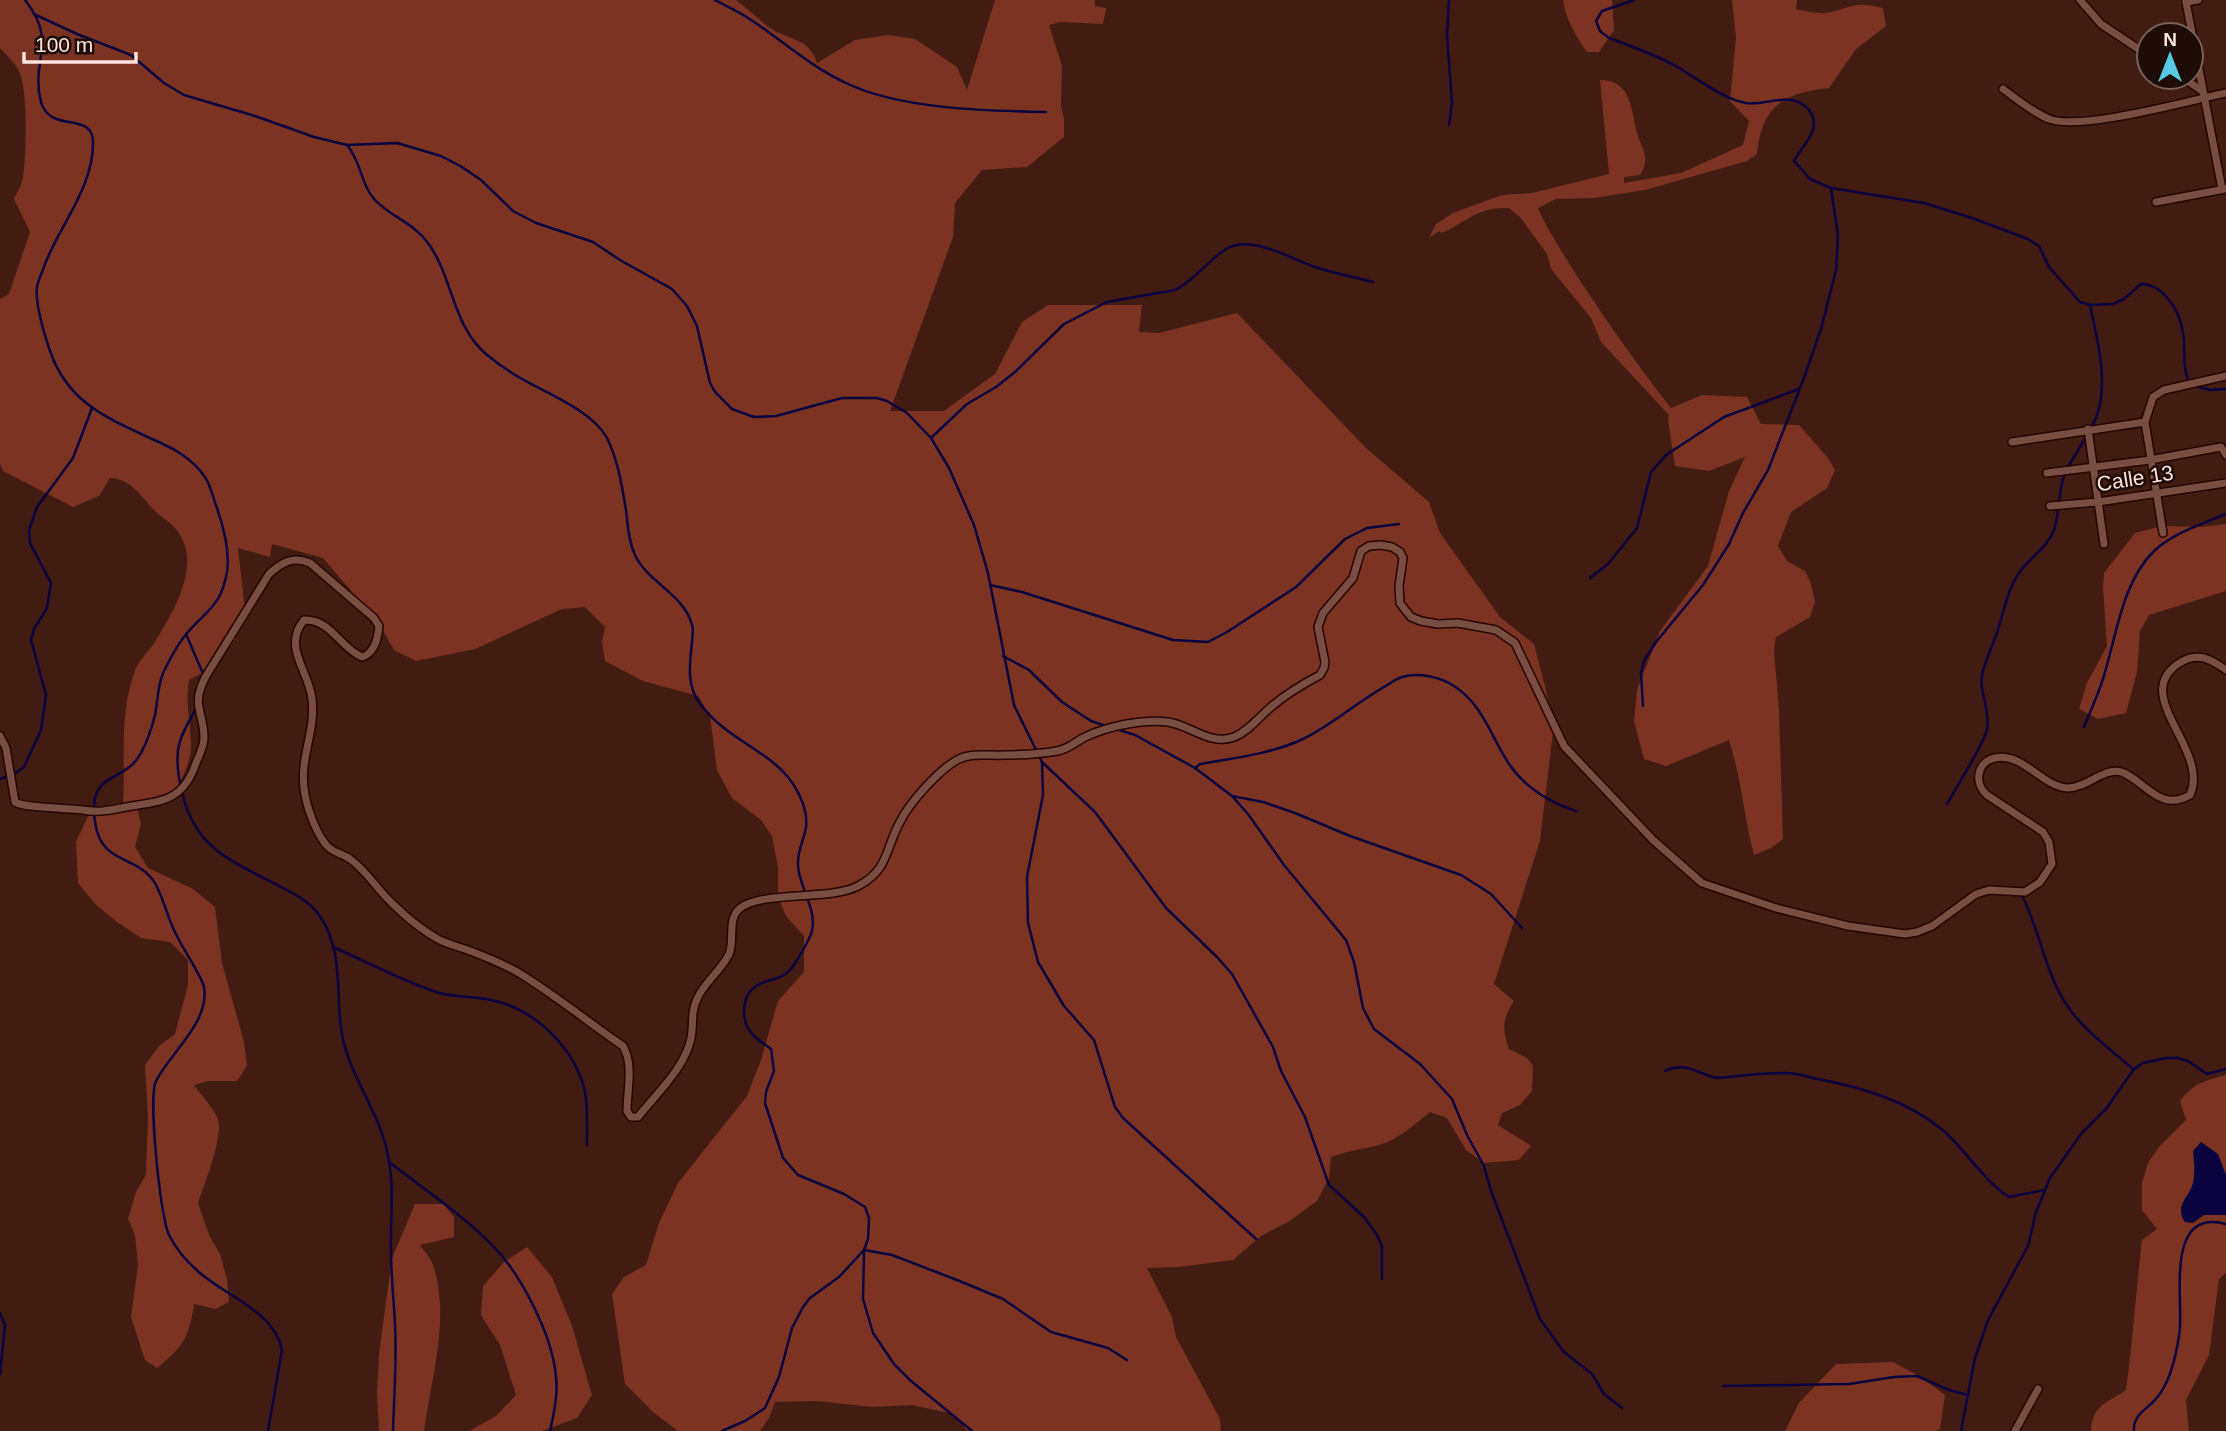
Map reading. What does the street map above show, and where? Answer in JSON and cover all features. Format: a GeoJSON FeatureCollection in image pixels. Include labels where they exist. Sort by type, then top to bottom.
{"type":"FeatureCollection","features":[{"type":"Feature","properties":{"kind":"street"},"geometry":{"type":"LineString","coordinates":[[2080,0],[2101,24],[2135,47]]}},
{"type":"Feature","properties":{"kind":"street"},"geometry":{"type":"LineString","coordinates":[[2156,202],[2224,189],[2183,1],[2198,0]]}},
{"type":"Feature","properties":{"kind":"street"},"geometry":{"type":"LineString","coordinates":[[2003,89],[2033,111],[2051,120],[2073,123],[2203,94],[2226,93]]}},
{"type":"Feature","properties":{"kind":"street"},"geometry":{"type":"LineString","coordinates":[[2199,91],[2203,94]]}},
{"type":"Feature","properties":{"kind":"street"},"geometry":{"type":"LineString","coordinates":[[2163,533],[2145,422],[2153,397],[2164,390],[2226,376]]}},
{"type":"Feature","properties":{"kind":"street"},"geometry":{"type":"LineString","coordinates":[[2012,442],[2145,422]]}},
{"type":"Feature","properties":{"kind":"street"},"geometry":{"type":"LineString","coordinates":[[2088,429],[2104,544]]}},
{"type":"Feature","properties":{"kind":"street"},"geometry":{"type":"LineString","coordinates":[[2047,473],[2150,460],[2221,447],[2226,455]]}},
{"type":"Feature","properties":{"kind":"street","name":"Calle 13"},"geometry":{"type":"LineString","coordinates":[[2050,506],[2098,502],[2226,483]]}},
{"type":"Feature","properties":{"kind":"street"},"geometry":{"type":"LineString","coordinates":[[0,736],[6,748],[15,802],[20,806],[57,806],[94,812],[173,797],[187,786],[205,740],[198,713],[199,688],[206,676],[269,574],[280,564],[290,560],[299,559],[310,563],[374,618],[379,626],[376,644],[369,655],[362,657],[350,653],[318,622],[304,620],[294,642],[312,699],[313,716],[309,744],[302,762],[304,788],[313,819],[324,842],[330,849],[349,858],[393,904],[438,939],[496,960],[520,973],[623,1046],[629,1056],[627,1111],[631,1117],[638,1117],[685,1053],[692,1037],[691,1021],[696,999],[713,973],[728,957],[733,941],[732,920],[739,909],[764,900],[837,892],[854,888],[872,878],[882,866],[900,822],[919,796],[958,760],[977,754],[1058,751],[1104,730],[1139,723],[1170,722],[1208,737],[1233,737],[1248,728],[1272,706],[1320,675],[1324,668],[1318,627],[1331,601],[1353,578],[1358,555],[1368,546],[1392,547],[1400,552],[1404,563],[1399,586],[1400,603],[1411,617],[1438,624],[1458,623],[1496,631],[1515,643],[1564,746],[1653,840],[1702,883],[1776,908],[1848,926],[1905,934],[1917,932],[1933,926],[1976,894],[1989,890],[2025,892],[2032,889],[2047,874],[2052,864],[2051,853],[2043,832],[1981,789],[1978,782],[1979,772],[1985,763],[1995,758],[2021,763],[2056,784],[2068,788],[2111,772],[2123,773],[2162,798],[2181,801],[2190,795],[2194,777],[2188,754],[2163,704],[2165,677],[2173,667],[2189,657],[2202,656],[2226,670]]}},
{"type":"Feature","properties":{"kind":"street"},"geometry":{"type":"LineString","coordinates":[[2015,1431],[2038,1389]]}},
{"type":"Feature","properties":{"kind":"shaded area"},"geometry":{"type":"Polygon","coordinates":[[[0,0],[736,0],[770,28],[804,44],[817,63],[855,40],[888,35],[915,39],[957,67],[967,90],[995,0],[1095,0],[1095,6],[1106,8],[1103,24],[1060,22],[1049,25],[1062,66],[1061,106],[1064,137],[1027,167],[982,170],[955,203],[953,237],[890,411],[944,411],[995,374],[1022,322],[1048,305],[1142,305],[1139,332],[1159,333],[1237,313],[1365,447],[1429,502],[1440,533],[1500,617],[1534,644],[1553,732],[1540,841],[1494,984],[1514,1001],[1504,1024],[1509,1049],[1527,1058],[1533,1066],[1532,1091],[1520,1105],[1502,1113],[1498,1125],[1531,1146],[1519,1160],[1484,1163],[1466,1150],[1447,1118],[1430,1112],[1393,1139],[1331,1157],[1329,1178],[1317,1201],[1288,1222],[1261,1236],[1233,1260],[1147,1268],[1172,1317],[1176,1337],[1220,1419],[1221,1431],[967,1431],[954,1414],[912,1405],[872,1407],[818,1401],[775,1402],[760,1431],[678,1431],[653,1412],[625,1384],[612,1294],[624,1277],[646,1265],[659,1223],[678,1183],[747,1096],[761,1060],[778,1001],[804,972],[804,936],[786,916],[778,897],[778,867],[772,836],[761,820],[732,798],[717,770],[710,716],[698,696],[643,681],[605,661],[602,642],[605,627],[585,607],[562,609],[475,649],[416,661],[394,650],[378,622],[323,558],[272,544],[270,557],[238,548],[245,610],[235,640],[214,667],[189,680],[189,761],[169,802],[137,808],[141,824],[135,847],[148,868],[193,889],[215,907],[222,963],[244,1042],[247,1066],[237,1081],[208,1081],[194,1085],[215,1113],[219,1125],[213,1160],[198,1203],[209,1235],[220,1254],[227,1279],[229,1302],[215,1309],[194,1304],[187,1334],[173,1354],[157,1368],[145,1360],[131,1317],[138,1265],[135,1235],[128,1219],[136,1192],[146,1175],[148,1117],[145,1065],[159,1046],[175,1034],[188,985],[188,960],[170,942],[141,938],[95,904],[78,883],[76,842],[93,806],[123,806],[124,737],[130,685],[138,665],[155,642],[177,602],[183,587],[187,557],[184,542],[176,529],[136,490],[118,479],[110,478],[99,496],[73,507],[3,471],[0,464],[0,299],[9,294],[30,232],[14,199],[24,169],[26,125],[23,83],[14,63],[0,48],[0,0]]]}},
{"type":"Feature","properties":{"kind":"shaded area"},"geometry":{"type":"Polygon","coordinates":[[[1563,0],[1612,0],[1614,30],[1599,52],[1587,52],[1566,14],[1563,0]]]}},
{"type":"Feature","properties":{"kind":"shaded area"},"geometry":{"type":"Polygon","coordinates":[[[1732,0],[1797,0],[1796,9],[1818,13],[1858,5],[1873,6],[1883,8],[1886,26],[1856,49],[1829,88],[1787,98],[1778,105],[1764,124],[1757,154],[1747,161],[1645,190],[1594,198],[1556,199],[1538,208],[1557,244],[1590,295],[1671,408],[1702,395],[1747,397],[1761,424],[1799,425],[1835,470],[1827,488],[1791,512],[1778,546],[1787,561],[1805,571],[1815,602],[1810,617],[1776,637],[1774,651],[1779,710],[1783,839],[1754,855],[1729,740],[1666,766],[1644,759],[1634,721],[1637,690],[1660,631],[1708,566],[1729,491],[1745,457],[1709,471],[1675,466],[1669,415],[1601,342],[1591,318],[1551,269],[1547,254],[1520,217],[1509,208],[1481,212],[1429,238],[1436,224],[1453,213],[1502,195],[1532,193],[1609,174],[1600,80],[1611,81],[1624,91],[1631,106],[1644,154],[1645,163],[1640,175],[1624,177],[1624,183],[1681,173],[1743,145],[1749,121],[1730,101],[1736,37],[1732,0]]]}},
{"type":"Feature","properties":{"kind":"shaded area"},"geometry":{"type":"Polygon","coordinates":[[[2226,524],[2226,591],[2149,615],[2140,631],[2137,672],[2126,713],[2098,719],[2079,709],[2087,683],[2107,646],[2104,573],[2135,533],[2162,526],[2201,527],[2226,524]]]}},
{"type":"Feature","properties":{"kind":"shaded area"},"geometry":{"type":"Polygon","coordinates":[[[2226,1075],[2226,1273],[2219,1279],[2209,1355],[2186,1400],[2189,1431],[2091,1431],[2094,1415],[2098,1410],[2126,1390],[2142,1240],[2157,1229],[2142,1210],[2142,1183],[2148,1163],[2159,1147],[2186,1120],[2180,1101],[2189,1090],[2226,1075]]]}},
{"type":"Feature","properties":{"kind":"shaded area"},"geometry":{"type":"Polygon","coordinates":[[[2201,1142],[2218,1154],[2226,1175],[2226,1215],[2204,1215],[2193,1223],[2185,1222],[2181,1208],[2193,1182],[2193,1151],[2201,1142]]]}},
{"type":"Feature","properties":{"kind":"shaded area"},"geometry":{"type":"Polygon","coordinates":[[[415,1204],[443,1204],[454,1217],[454,1237],[420,1245],[433,1265],[438,1288],[438,1349],[424,1431],[379,1431],[379,1354],[392,1258],[415,1204]]]}},
{"type":"Feature","properties":{"kind":"shaded area"},"geometry":{"type":"Polygon","coordinates":[[[527,1247],[552,1277],[572,1326],[592,1395],[577,1418],[542,1431],[469,1431],[496,1416],[516,1395],[500,1345],[481,1315],[483,1286],[504,1262],[527,1247]]]}},
{"type":"Feature","properties":{"kind":"shaded area"},"geometry":{"type":"Polygon","coordinates":[[[1893,1362],[1919,1376],[1945,1395],[1940,1429],[1785,1431],[1799,1403],[1836,1364],[1893,1362]]]}},
{"type":"Feature","properties":{"kind":"waterway"},"geometry":{"type":"LineString","coordinates":[[25,0],[35,15],[42,40],[39,74],[41,102],[46,112],[53,117],[86,127],[93,142],[92,158],[82,190],[51,249],[38,284],[39,310],[50,351],[67,384],[91,407],[175,450],[200,470],[210,488],[226,539],[228,564],[221,592],[213,606],[182,640],[163,672],[155,715],[141,753],[126,770],[102,785],[96,793],[94,805],[95,822],[104,846],[139,867],[155,883],[174,930],[204,987],[201,1013],[188,1037],[162,1070],[154,1091],[154,1131],[162,1205],[169,1235],[187,1260],[211,1281],[260,1315],[278,1337],[282,1350],[268,1431]]}},
{"type":"Feature","properties":{"kind":"waterway"},"geometry":{"type":"LineString","coordinates":[[715,0],[744,15],[820,69],[867,92],[944,107],[1046,112]]}},
{"type":"Feature","properties":{"kind":"waterway"},"geometry":{"type":"LineString","coordinates":[[1449,0],[1447,35],[1452,103],[1449,125]]}},
{"type":"Feature","properties":{"kind":"waterway"},"geometry":{"type":"LineString","coordinates":[[1634,0],[1602,11],[1596,21],[1600,31],[1609,38],[1674,65],[1737,101],[1754,103],[1794,100],[1808,109],[1813,116],[1813,130],[1794,161],[1810,179],[1831,188],[1924,203],[2028,239],[2039,246],[2049,267],[2080,302],[2090,305],[2113,304],[2124,299],[2141,284],[2156,288],[2168,298],[2180,320],[2189,382]]}},
{"type":"Feature","properties":{"kind":"waterway"},"geometry":{"type":"LineString","coordinates":[[36,15],[131,55],[164,83],[184,95],[314,137],[347,145],[397,143],[441,156],[462,167],[481,180],[513,211],[536,223],[593,242],[672,289],[687,306],[697,326],[710,383],[732,409],[754,417],[776,416],[842,398],[877,398],[907,413],[931,438],[949,468],[974,525],[988,573],[1014,705],[1042,762],[1095,812],[1166,908],[1232,974],[1273,1047],[1281,1071],[1305,1117],[1329,1185],[1364,1217],[1377,1235],[1382,1246],[1382,1279]]}},
{"type":"Feature","properties":{"kind":"waterway"},"geometry":{"type":"LineString","coordinates":[[347,145],[370,194],[388,211],[416,230],[428,243],[443,271],[459,315],[475,342],[506,369],[576,408],[599,427],[607,438],[619,473],[635,555],[648,573],[682,605],[692,625],[690,673],[695,695],[712,717],[770,760],[795,786],[806,814],[806,830],[798,857],[799,873],[813,923],[808,940],[789,971],[752,989],[744,1008],[749,1029],[771,1049],[774,1071],[765,1103],[783,1158],[798,1175],[844,1194],[865,1207],[869,1218],[868,1239],[864,1250],[863,1299],[873,1333],[894,1364],[911,1381],[972,1431]]}},
{"type":"Feature","properties":{"kind":"waterway"},"geometry":{"type":"LineString","coordinates":[[1643,706],[1641,673],[1644,661],[1656,642],[1703,585],[1729,544],[1768,470],[1804,378],[1821,329],[1836,270],[1838,236],[1831,188]]}},
{"type":"Feature","properties":{"kind":"waterway"},"geometry":{"type":"LineString","coordinates":[[932,437],[967,404],[1015,372],[1064,324],[1107,302],[1175,290],[1219,254],[1236,245],[1248,244],[1271,249],[1315,267],[1373,282]]}},
{"type":"Feature","properties":{"kind":"waterway"},"geometry":{"type":"LineString","coordinates":[[2090,305],[2102,383],[2101,399],[2091,428]]}},
{"type":"Feature","properties":{"kind":"waterway"},"geometry":{"type":"LineString","coordinates":[[2195,386],[2210,390],[2226,389]]}},
{"type":"Feature","properties":{"kind":"waterway"},"geometry":{"type":"LineString","coordinates":[[1590,578],[1608,564],[1637,528],[1651,472],[1666,455],[1724,417],[1799,389]]}},
{"type":"Feature","properties":{"kind":"waterway"},"geometry":{"type":"LineString","coordinates":[[0,779],[24,767],[41,730],[46,695],[31,640],[34,629],[47,608],[51,583],[30,543],[29,530],[37,507],[73,458],[92,408]]}},
{"type":"Feature","properties":{"kind":"waterway"},"geometry":{"type":"LineString","coordinates":[[2068,467],[2086,437]]}},
{"type":"Feature","properties":{"kind":"waterway"},"geometry":{"type":"LineString","coordinates":[[1947,804],[1985,736],[1988,722],[1982,678],[2008,594],[2021,570],[2051,537],[2065,473]]}},
{"type":"Feature","properties":{"kind":"waterway"},"geometry":{"type":"LineString","coordinates":[[2084,727],[2102,682],[2127,595],[2143,564],[2170,539],[2226,514]]}},
{"type":"Feature","properties":{"kind":"waterway"},"geometry":{"type":"LineString","coordinates":[[990,585],[1022,592],[1173,640],[1208,642],[1296,587],[1345,539],[1367,528],[1399,524]]}},
{"type":"Feature","properties":{"kind":"waterway"},"geometry":{"type":"LineString","coordinates":[[186,634],[204,676]]}},
{"type":"Feature","properties":{"kind":"waterway"},"geometry":{"type":"LineString","coordinates":[[1003,656],[1029,670],[1062,702],[1091,721],[1106,726]]}},
{"type":"Feature","properties":{"kind":"waterway"},"geometry":{"type":"LineString","coordinates":[[1195,768],[1200,764],[1252,755],[1291,744],[1324,727],[1397,679],[1422,675],[1454,686],[1471,700],[1509,765],[1525,783],[1543,796],[1576,811]]}},
{"type":"Feature","properties":{"kind":"waterway"},"geometry":{"type":"LineString","coordinates":[[196,709],[181,737],[177,755],[181,788],[195,826],[217,851],[307,902],[319,915],[332,941],[344,1044],[355,1075],[383,1135],[389,1163],[396,1338],[393,1431]]}},
{"type":"Feature","properties":{"kind":"waterway"},"geometry":{"type":"LineString","coordinates":[[1116,729],[1135,735],[1195,768],[1232,796],[1346,940],[1354,962],[1363,1008],[1374,1029],[1420,1064],[1452,1099],[1484,1166],[1540,1319],[1564,1352],[1592,1374],[1604,1394],[1622,1408]]}},
{"type":"Feature","properties":{"kind":"waterway"},"geometry":{"type":"LineString","coordinates":[[1042,762],[1043,795],[1027,877],[1028,923],[1038,962],[1064,1006],[1094,1040],[1115,1107],[1123,1118],[1256,1239]]}},
{"type":"Feature","properties":{"kind":"waterway"},"geometry":{"type":"LineString","coordinates":[[1232,796],[1263,802],[1295,813],[1350,836],[1461,875],[1491,894],[1522,928]]}},
{"type":"Feature","properties":{"kind":"waterway"},"geometry":{"type":"LineString","coordinates":[[2021,893],[2053,978],[2066,1004],[2089,1031],[2133,1069]]}},
{"type":"Feature","properties":{"kind":"waterway"},"geometry":{"type":"LineString","coordinates":[[333,947],[423,987],[443,994],[495,1001],[525,1013],[539,1023],[563,1047],[580,1076],[586,1098],[587,1145]]}},
{"type":"Feature","properties":{"kind":"waterway"},"geometry":{"type":"LineString","coordinates":[[1961,1431],[1975,1358],[1988,1320],[2028,1246],[2036,1212],[2050,1178],[2081,1134],[2106,1109],[2134,1069],[2143,1063],[2177,1058],[2188,1061],[2207,1074],[2226,1069]]}},
{"type":"Feature","properties":{"kind":"waterway"},"geometry":{"type":"LineString","coordinates":[[1665,1071],[1679,1067],[1717,1078],[1791,1073],[1885,1097],[1916,1112],[1945,1132],[1992,1184],[2009,1197],[2044,1190]]}},
{"type":"Feature","properties":{"kind":"waterway"},"geometry":{"type":"LineString","coordinates":[[389,1162],[482,1235],[505,1259],[525,1290],[542,1326],[554,1361],[556,1391],[550,1431]]}},
{"type":"Feature","properties":{"kind":"waterway"},"geometry":{"type":"LineString","coordinates":[[2134,1431],[2137,1418],[2164,1388],[2174,1360],[2179,1339],[2180,1275],[2186,1240],[2194,1228],[2207,1222],[2226,1224]]}},
{"type":"Feature","properties":{"kind":"waterway"},"geometry":{"type":"LineString","coordinates":[[864,1250],[892,1255],[1003,1299],[1051,1332],[1108,1348],[1127,1360]]}},
{"type":"Feature","properties":{"kind":"waterway"},"geometry":{"type":"LineString","coordinates":[[722,1431],[765,1408],[779,1377],[792,1328],[803,1307],[810,1298],[839,1277],[864,1250]]}},
{"type":"Feature","properties":{"kind":"waterway"},"geometry":{"type":"LineString","coordinates":[[0,1313],[5,1325],[0,1374]]}},
{"type":"Feature","properties":{"kind":"waterway"},"geometry":{"type":"LineString","coordinates":[[1723,1386],[1849,1384],[1917,1376],[1968,1395]]}}]}
